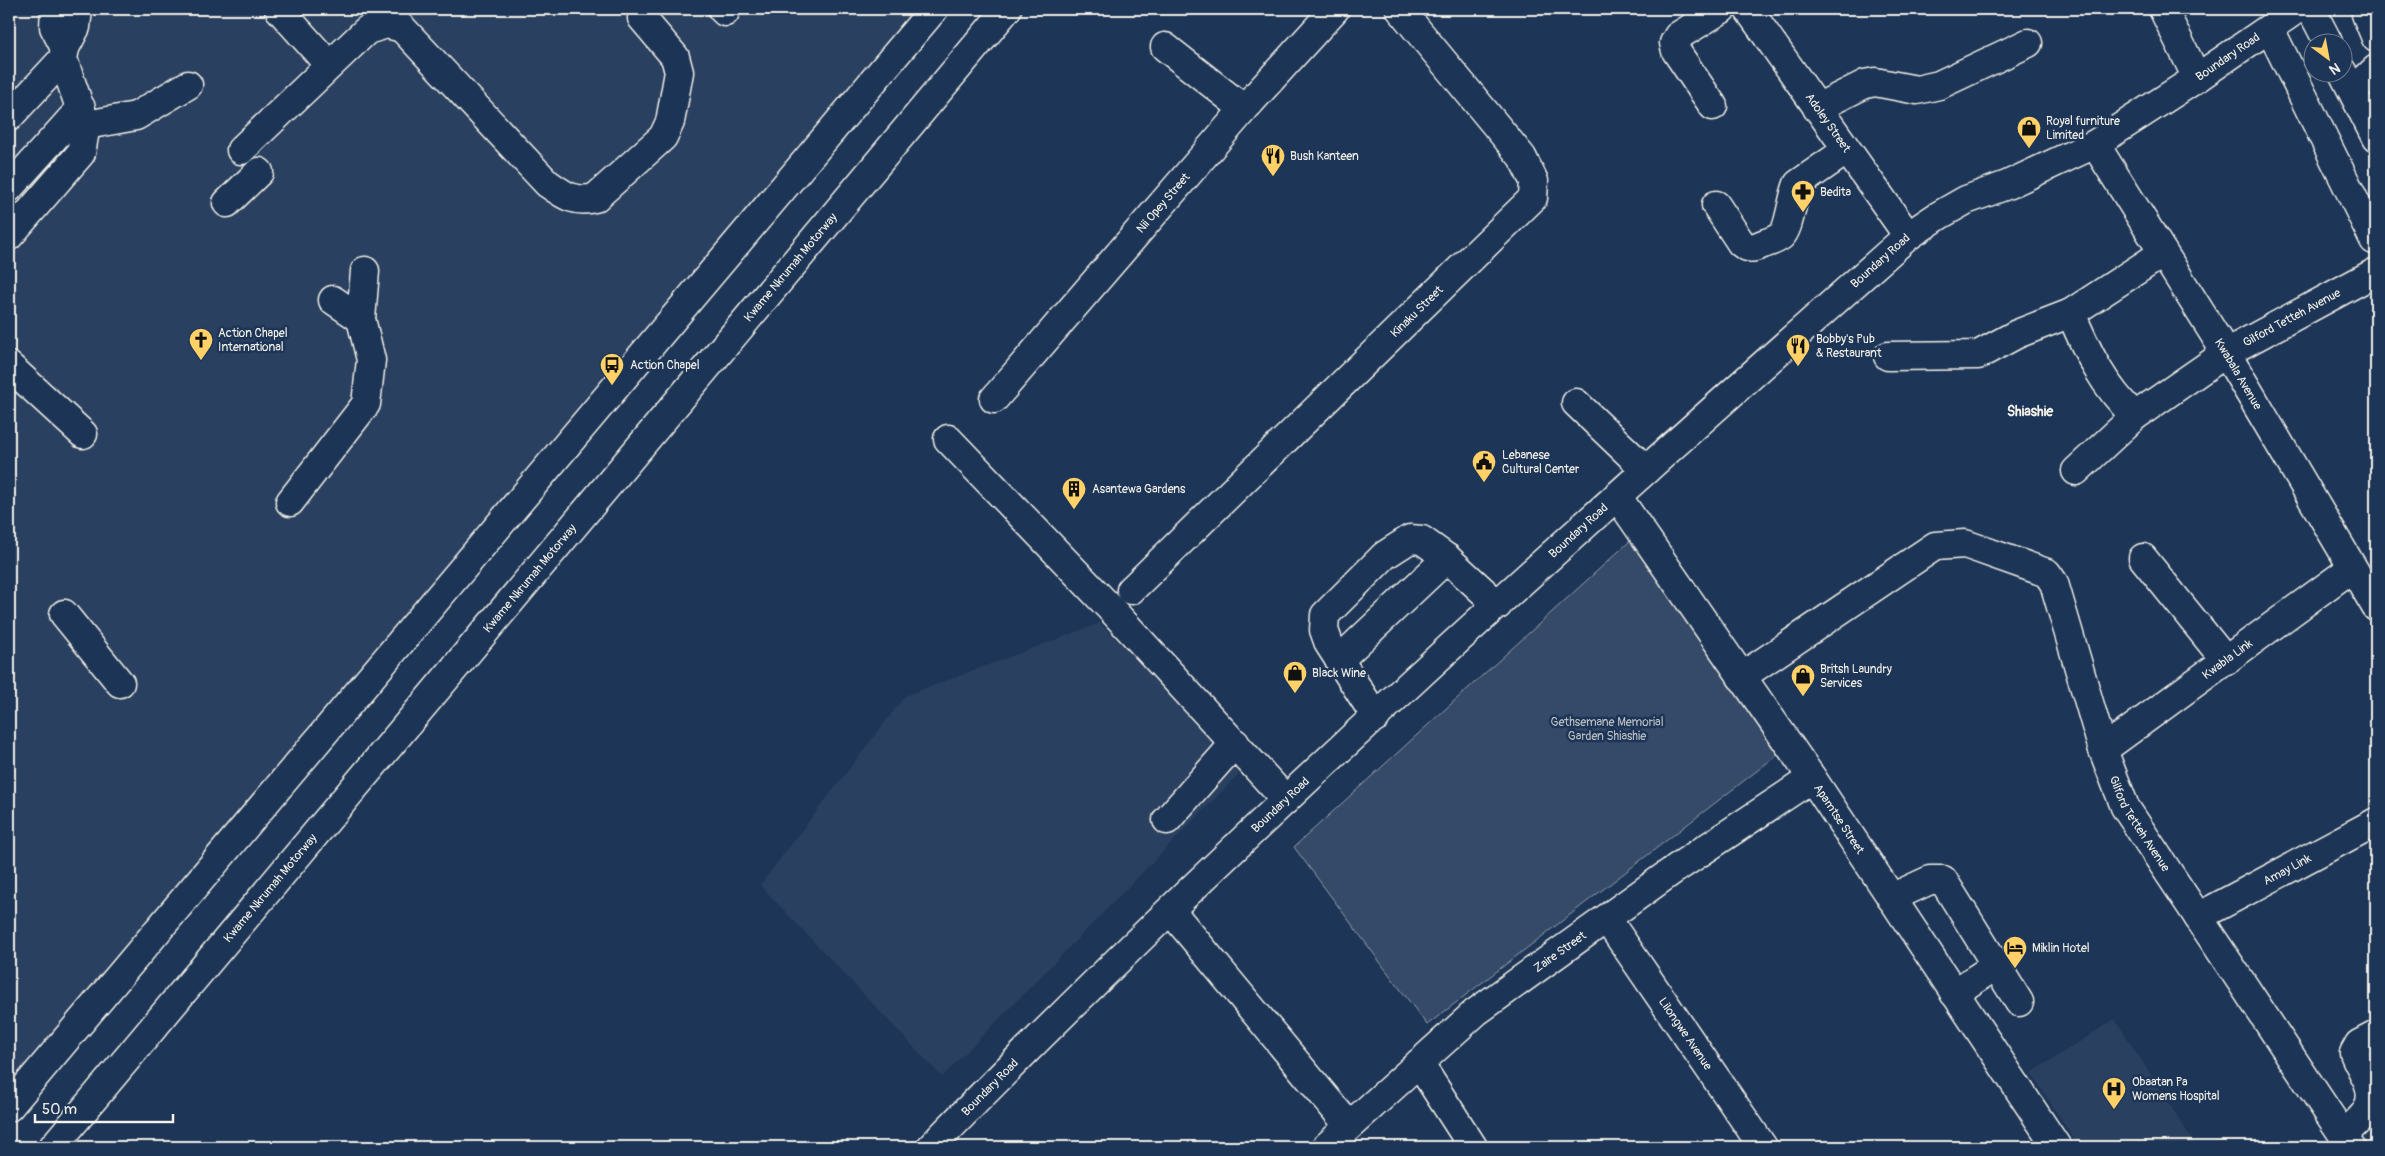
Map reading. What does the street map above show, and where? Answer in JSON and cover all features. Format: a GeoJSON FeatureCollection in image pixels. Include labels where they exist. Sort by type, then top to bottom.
{"type":"FeatureCollection","features":[{"type":"Feature","properties":{"kind":"main road"},"geometry":{"type":"LineString","coordinates":[[9,236],[81,154],[83,116],[54,27],[55,9]]}},
{"type":"Feature","properties":{"kind":"main road"},"geometry":{"type":"LineString","coordinates":[[9,117],[64,54],[76,27],[78,9]]}},
{"type":"Feature","properties":{"kind":"main road"},"geometry":{"type":"LineString","coordinates":[[279,9],[330,66]]}},
{"type":"Feature","properties":{"kind":"main road"},"geometry":{"type":"LineString","coordinates":[[9,1107],[934,9]]}},
{"type":"Feature","properties":{"kind":"main road","name":"Kwame Nkrumah Motorway"},"geometry":{"type":"LineString","coordinates":[[53,1147],[1007,9]]}},
{"type":"Feature","properties":{"kind":"main road","name":"Nii Opey Street"},"geometry":{"type":"LineString","coordinates":[[994,399],[1244,108],[1335,9]]}},
{"type":"Feature","properties":{"kind":"main road","name":"Kinaku Street"},"geometry":{"type":"LineString","coordinates":[[1131,590],[1533,198],[1534,182],[1522,157],[1400,9]]}},
{"type":"Feature","properties":{"kind":"main road"},"geometry":{"type":"LineString","coordinates":[[1713,106],[1676,51],[1674,43],[1678,36],[1722,9]]}},
{"type":"Feature","properties":{"kind":"main road","name":"Adoley Street"},"geometry":{"type":"LineString","coordinates":[[1748,9],[1908,236]]}},
{"type":"Feature","properties":{"kind":"main road"},"geometry":{"type":"LineString","coordinates":[[2163,9],[2197,78]]}},
{"type":"Feature","properties":{"kind":"main road","name":"Boundary Road"},"geometry":{"type":"LineString","coordinates":[[931,1147],[999,1077],[1286,800],[1617,496],[1908,236],[1966,200],[2007,185],[2096,144],[2270,29],[2297,9]]}},
{"type":"Feature","properties":{"kind":"main road"},"geometry":{"type":"LineString","coordinates":[[2311,9],[2323,32]]}},
{"type":"Feature","properties":{"kind":"main road"},"geometry":{"type":"LineString","coordinates":[[2367,9],[2366,14],[2376,38]]}},
{"type":"Feature","properties":{"kind":"main road"},"geometry":{"type":"LineString","coordinates":[[241,150],[380,16],[402,28],[547,183],[567,197],[583,201],[595,198],[663,137],[670,122],[679,72],[675,57],[642,18]]}},
{"type":"Feature","properties":{"kind":"main road"},"geometry":{"type":"LineString","coordinates":[[2270,29],[2374,240]]}},
{"type":"Feature","properties":{"kind":"main road"},"geometry":{"type":"LineString","coordinates":[[1817,108],[1865,84],[1876,82],[1917,90],[1939,85],[2028,43]]}},
{"type":"Feature","properties":{"kind":"main road"},"geometry":{"type":"LineString","coordinates":[[1166,47],[1244,108]]}},
{"type":"Feature","properties":{"kind":"main road"},"geometry":{"type":"LineString","coordinates":[[2352,79],[2376,69]]}},
{"type":"Feature","properties":{"kind":"main road"},"geometry":{"type":"LineString","coordinates":[[2348,82],[2376,138]]}},
{"type":"Feature","properties":{"kind":"main road"},"geometry":{"type":"LineString","coordinates":[[9,188],[83,116],[136,108],[188,85]]}},
{"type":"Feature","properties":{"kind":"main road","name":"Kwabala Avenue"},"geometry":{"type":"LineString","coordinates":[[2096,144],[2226,353],[2376,607]]}},
{"type":"Feature","properties":{"kind":"main road"},"geometry":{"type":"LineString","coordinates":[[1716,205],[1741,243],[1746,247],[1752,248],[1777,239],[1783,235],[1798,184],[1847,150]]}},
{"type":"Feature","properties":{"kind":"main road"},"geometry":{"type":"LineString","coordinates":[[227,203],[259,172]]}},
{"type":"Feature","properties":{"kind":"main road"},"geometry":{"type":"LineString","coordinates":[[1888,356],[1978,355],[2017,334],[2071,312],[2163,253]]}},
{"type":"Feature","properties":{"kind":"main road"},"geometry":{"type":"LineString","coordinates":[[290,502],[366,404],[372,360],[361,318],[365,271]]}},
{"type":"Feature","properties":{"kind":"main road","name":"Gilford Tetteh Avenue"},"geometry":{"type":"LineString","coordinates":[[2076,471],[2135,416],[2226,353],[2376,272]]}},
{"type":"Feature","properties":{"kind":"main road"},"geometry":{"type":"LineString","coordinates":[[332,300],[361,318]]}},
{"type":"Feature","properties":{"kind":"main road"},"geometry":{"type":"LineString","coordinates":[[2071,312],[2097,371],[2111,391],[2135,416]]}},
{"type":"Feature","properties":{"kind":"main road"},"geometry":{"type":"LineString","coordinates":[[9,366],[83,434]]}},
{"type":"Feature","properties":{"kind":"main road"},"geometry":{"type":"LineString","coordinates":[[1576,403],[1646,470]]}},
{"type":"Feature","properties":{"kind":"main road"},"geometry":{"type":"LineString","coordinates":[[948,439],[1112,610],[1286,800]]}},
{"type":"Feature","properties":{"kind":"main road","name":"Apamtse Street"},"geometry":{"type":"LineString","coordinates":[[1617,496],[1812,778],[2057,1147]]}},
{"type":"Feature","properties":{"kind":"main road"},"geometry":{"type":"LineString","coordinates":[[1376,717],[1329,644],[1324,630],[1325,615],[1385,554],[1410,539],[1422,540],[1447,558],[1498,605]]}},
{"type":"Feature","properties":{"kind":"main road","name":"Gilford Tetteh Avenue"},"geometry":{"type":"LineString","coordinates":[[1741,677],[1935,546],[1965,544],[2047,573],[2054,583],[2103,750],[2125,807],[2347,1141]]}},
{"type":"Feature","properties":{"kind":"main road"},"geometry":{"type":"LineString","coordinates":[[1339,660],[1447,558]]}},
{"type":"Feature","properties":{"kind":"main road"},"geometry":{"type":"LineString","coordinates":[[2143,558],[2226,661]]}},
{"type":"Feature","properties":{"kind":"main road","name":"Kwabla Link"},"geometry":{"type":"LineString","coordinates":[[2103,750],[2352,568]]}},
{"type":"Feature","properties":{"kind":"main road"},"geometry":{"type":"LineString","coordinates":[[64,614],[120,683]]}},
{"type":"Feature","properties":{"kind":"main road"},"geometry":{"type":"LineString","coordinates":[[1167,820],[1234,743]]}},
{"type":"Feature","properties":{"kind":"main road","name":"Zaire Street"},"geometry":{"type":"LineString","coordinates":[[1326,1147],[1476,1012],[1675,869],[1812,778]]}},
{"type":"Feature","properties":{"kind":"main road","name":"Amay Link"},"geometry":{"type":"LineString","coordinates":[[2198,918],[2376,822]]}},
{"type":"Feature","properties":{"kind":"main road"},"geometry":{"type":"LineString","coordinates":[[1891,898],[1930,880],[1943,880],[2019,1002]]}},
{"type":"Feature","properties":{"kind":"main road"},"geometry":{"type":"LineString","coordinates":[[1171,911],[1349,1126]]}},
{"type":"Feature","properties":{"kind":"main road","name":"Lilongwe Avenue"},"geometry":{"type":"LineString","coordinates":[[1607,919],[1763,1147]]}},
{"type":"Feature","properties":{"kind":"main road"},"geometry":{"type":"LineString","coordinates":[[1954,993],[1997,966]]}},
{"type":"Feature","properties":{"kind":"main road"},"geometry":{"type":"LineString","coordinates":[[2347,1141],[2371,1103],[2371,1091],[2368,1081],[2354,1053],[2359,1044],[2376,1034]]}},
{"type":"Feature","properties":{"kind":"main road"},"geometry":{"type":"LineString","coordinates":[[1419,1063],[1473,1147]]}},
{"type":"Feature","properties":{"kind":"shaded area"},"geometry":{"type":"Polygon","coordinates":[[[9,9],[921,9],[548,445],[9,1096],[9,9]]]}},
{"type":"Feature","properties":{"kind":"shaded area"},"geometry":{"type":"Polygon","coordinates":[[[1100,623],[1246,767],[942,1077],[760,885],[905,696],[1100,623]]]}},
{"type":"Feature","properties":{"kind":"shaded area","name":"Obaatan Pa Womens Hospital"},"geometry":{"type":"Polygon","coordinates":[[[2115,1019],[2197,1147],[2079,1147],[2031,1073],[2115,1019]]]}},
{"type":"Feature","properties":{"kind":"green space","name":"Gethsemane Memorial Garden Shiashie"},"geometry":{"type":"Polygon","coordinates":[[[1630,541],[1780,753],[1427,1025],[1294,847],[1630,541]]]}},
{"type":"Feature","properties":{"kind":"place","name":"Royal furniture Limited"},"geometry":{"type":"Point","coordinates":[2029,149]}},
{"type":"Feature","properties":{"kind":"place","name":"Bush Kanteen"},"geometry":{"type":"Point","coordinates":[1273,177]}},
{"type":"Feature","properties":{"kind":"place","name":"Bedita"},"geometry":{"type":"Point","coordinates":[1803,213]}},
{"type":"Feature","properties":{"kind":"place","name":"Action Chapel International"},"geometry":{"type":"Point","coordinates":[201,361]}},
{"type":"Feature","properties":{"kind":"place","name":"Bobby's Pub & Restaurant"},"geometry":{"type":"Point","coordinates":[1798,367]}},
{"type":"Feature","properties":{"kind":"place","name":"Action Chapel"},"geometry":{"type":"Point","coordinates":[612,386]}},
{"type":"Feature","properties":{"kind":"place","name":"Lebanese Cultural Center"},"geometry":{"type":"Point","coordinates":[1484,483]}},
{"type":"Feature","properties":{"kind":"place","name":"Asantewa Gardens"},"geometry":{"type":"Point","coordinates":[1074,510]}},
{"type":"Feature","properties":{"kind":"place","name":"Black Wine"},"geometry":{"type":"Point","coordinates":[1295,694]}},
{"type":"Feature","properties":{"kind":"place","name":"Britsh Laundry Services"},"geometry":{"type":"Point","coordinates":[1803,697]}},
{"type":"Feature","properties":{"kind":"place","name":"Miklin Hotel"},"geometry":{"type":"Point","coordinates":[2015,969]}},
{"type":"Feature","properties":{"kind":"place","name":"Obaatan Pa Womens Hospital"},"geometry":{"type":"Point","coordinates":[2114,1110]}},
{"type":"Feature","properties":{"kind":"district","name":"Shiashie"},"geometry":{"type":"Point","coordinates":[2030,411]}}]}
